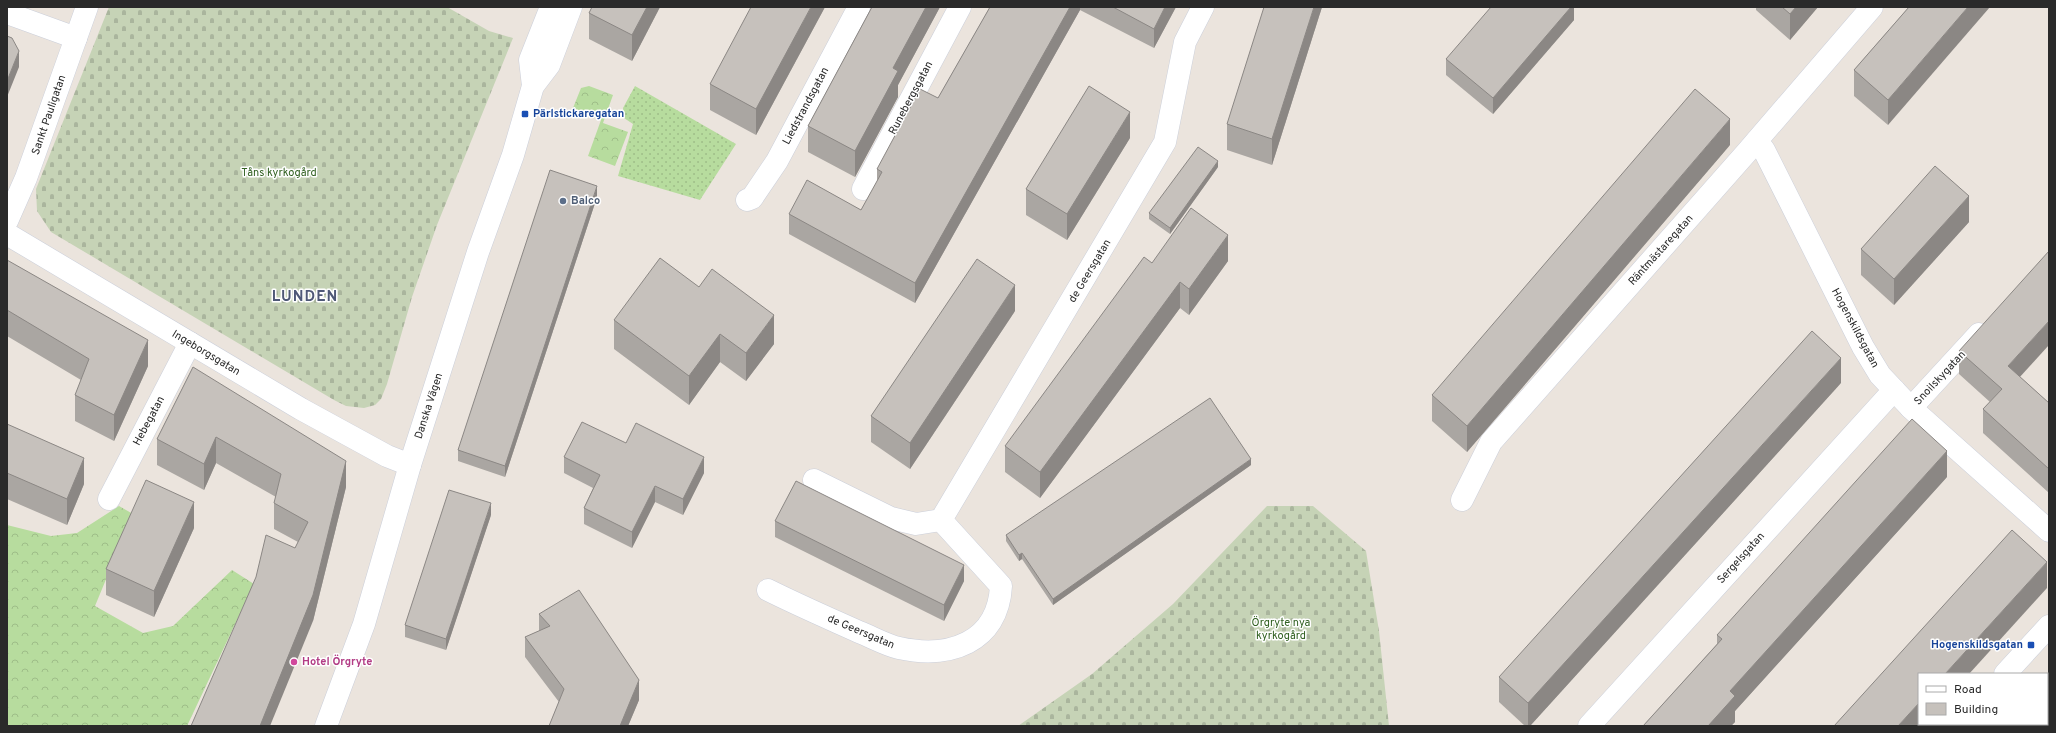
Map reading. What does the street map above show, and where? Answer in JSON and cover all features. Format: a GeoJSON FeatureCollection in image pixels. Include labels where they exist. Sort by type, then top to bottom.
{"type":"FeatureCollection","features":[{"type":"Feature","properties":{"kind":"street","name":"Sankt Pauligatan"},"geometry":{"type":"LineString","coordinates":[[7,221],[26,178],[87,7]]}},
{"type":"Feature","properties":{"kind":"street","name":"Danska Vägen"},"geometry":{"type":"LineString","coordinates":[[534,86],[530,60],[551,7]]}},
{"type":"Feature","properties":{"kind":"street","name":"Danska Vägen"},"geometry":{"type":"LineString","coordinates":[[326,726],[364,624],[410,465],[478,252],[513,155],[534,86],[550,65],[571,7]]}},
{"type":"Feature","properties":{"kind":"street","name":"Liedstrandsgatan"},"geometry":{"type":"LineString","coordinates":[[747,200],[752,198],[777,161],[859,7]]}},
{"type":"Feature","properties":{"kind":"street","name":"Runebergsgatan"},"geometry":{"type":"LineString","coordinates":[[863,189],[960,7]]}},
{"type":"Feature","properties":{"kind":"street","name":"de Geersgatan"},"geometry":{"type":"LineString","coordinates":[[768,590],[795,604],[898,648],[937,652],[967,644],[984,632],[993,620],[1000,603],[1001,586],[941,520],[1165,142],[1185,42],[1203,7]]}},
{"type":"Feature","properties":{"kind":"street","name":"Räntmästaregatan"},"geometry":{"type":"LineString","coordinates":[[1462,500],[1491,442],[1757,141],[1872,7]]}},
{"type":"Feature","properties":{"kind":"street"},"geometry":{"type":"LineString","coordinates":[[7,13],[76,38]]}},
{"type":"Feature","properties":{"kind":"street","name":"Hogenskildsgatan"},"geometry":{"type":"LineString","coordinates":[[1757,141],[1764,150],[1863,348],[1880,375],[1911,408],[2049,531]]}},
{"type":"Feature","properties":{"kind":"street","name":"Ingeborgsgatan"},"geometry":{"type":"LineString","coordinates":[[7,234],[301,409],[387,456],[410,465]]}},
{"type":"Feature","properties":{"kind":"street","name":"Snoilskygatan"},"geometry":{"type":"LineString","coordinates":[[1911,408],[1991,321]]}},
{"type":"Feature","properties":{"kind":"street","name":"Hebegatan"},"geometry":{"type":"LineString","coordinates":[[109,499],[190,343]]}},
{"type":"Feature","properties":{"kind":"street","name":"Sergelsgatan"},"geometry":{"type":"LineString","coordinates":[[1589,726],[1894,390]]}},
{"type":"Feature","properties":{"kind":"street"},"geometry":{"type":"LineString","coordinates":[[814,480],[891,518],[916,524],[941,520]]}},
{"type":"Feature","properties":{"kind":"street"},"geometry":{"type":"LineString","coordinates":[[2006,673],[2049,626]]}},
{"type":"Feature","properties":{"kind":"green space","name":"Tåns kyrkogård"},"geometry":{"type":"Polygon","coordinates":[[[109,7],[447,7],[489,31],[513,38],[437,225],[412,297],[387,384],[381,399],[375,405],[364,408],[346,406],[334,400],[51,232],[37,211],[36,189],[109,7]]]}},
{"type":"Feature","properties":{"kind":"green space"},"geometry":{"type":"Polygon","coordinates":[[[589,86],[613,95],[603,123],[628,132],[615,166],[588,156],[601,120],[573,108],[581,88],[589,86]]]}},
{"type":"Feature","properties":{"kind":"green space"},"geometry":{"type":"Polygon","coordinates":[[[635,86],[736,144],[700,200],[618,176],[633,124],[624,118],[623,108],[635,86]]]}},
{"type":"Feature","properties":{"kind":"green space"},"geometry":{"type":"Polygon","coordinates":[[[119,506],[133,514],[95,606],[143,633],[173,626],[232,570],[254,584],[187,726],[7,726],[7,525],[51,536],[77,533],[119,506]]]}},
{"type":"Feature","properties":{"kind":"green space","name":"Örgryte nya kyrkogård"},"geometry":{"type":"Polygon","coordinates":[[[1267,506],[1313,506],[1366,551],[1379,631],[1389,726],[1018,726],[1092,674],[1173,604],[1267,506]]]}},
{"type":"Feature","properties":{"kind":"building"},"geometry":{"type":"Polygon","coordinates":[[[592,7],[647,7],[632,35],[589,13],[592,7]]]}},
{"type":"Feature","properties":{"kind":"building"},"geometry":{"type":"Polygon","coordinates":[[[751,7],[811,7],[756,109],[710,84],[751,7]]]}},
{"type":"Feature","properties":{"kind":"building"},"geometry":{"type":"Polygon","coordinates":[[[872,7],[926,7],[893,68],[898,71],[855,151],[808,126],[872,7]]]}},
{"type":"Feature","properties":{"kind":"building"},"geometry":{"type":"Polygon","coordinates":[[[990,7],[1070,7],[915,283],[789,214],[807,180],[861,210],[882,172],[877,169],[920,89],[938,98],[990,7]]]}},
{"type":"Feature","properties":{"kind":"building"},"geometry":{"type":"Polygon","coordinates":[[[1113,7],[1165,7],[1154,29],[1113,7]]]}},
{"type":"Feature","properties":{"kind":"building"},"geometry":{"type":"Polygon","coordinates":[[[1264,7],[1314,7],[1272,139],[1227,124],[1264,7]]]}},
{"type":"Feature","properties":{"kind":"building"},"geometry":{"type":"Polygon","coordinates":[[[1491,7],[1571,7],[1493,98],[1446,59],[1491,7]]]}},
{"type":"Feature","properties":{"kind":"building"},"geometry":{"type":"Polygon","coordinates":[[[1782,7],[1796,7],[1790,14],[1782,7]]]}},
{"type":"Feature","properties":{"kind":"building"},"geometry":{"type":"Polygon","coordinates":[[[1909,7],[1968,7],[1888,100],[1854,70],[1909,7]]]}},
{"type":"Feature","properties":{"kind":"building"},"geometry":{"type":"Polygon","coordinates":[[[7,36],[12,38],[19,51],[7,81],[7,36]]]}},
{"type":"Feature","properties":{"kind":"building"},"geometry":{"type":"Polygon","coordinates":[[[1089,86],[1130,112],[1067,214],[1026,189],[1089,86]]]}},
{"type":"Feature","properties":{"kind":"building"},"geometry":{"type":"Polygon","coordinates":[[[1695,89],[1730,119],[1467,426],[1432,395],[1695,89]]]}},
{"type":"Feature","properties":{"kind":"building"},"geometry":{"type":"Polygon","coordinates":[[[1198,147],[1218,161],[1170,228],[1149,213],[1198,147]]]}},
{"type":"Feature","properties":{"kind":"building"},"geometry":{"type":"Polygon","coordinates":[[[1935,166],[1969,196],[1894,279],[1861,249],[1935,166]]]}},
{"type":"Feature","properties":{"kind":"building"},"geometry":{"type":"Polygon","coordinates":[[[550,170],[597,186],[505,466],[458,450],[550,170]]]}},
{"type":"Feature","properties":{"kind":"building"},"geometry":{"type":"Polygon","coordinates":[[[1191,208],[1228,235],[1189,289],[1180,282],[1040,472],[1005,446],[1144,257],[1152,263],[1191,208]]]}},
{"type":"Feature","properties":{"kind":"building"},"geometry":{"type":"Polygon","coordinates":[[[2049,251],[2049,321],[2008,366],[2049,403],[2049,469],[1983,409],[2002,389],[1959,351],[2049,251]]]}},
{"type":"Feature","properties":{"kind":"building"},"geometry":{"type":"Polygon","coordinates":[[[660,258],[699,287],[712,269],[774,315],[746,353],[720,334],[689,376],[614,320],[660,258]]]}},
{"type":"Feature","properties":{"kind":"building"},"geometry":{"type":"Polygon","coordinates":[[[977,259],[1015,285],[910,443],[871,416],[977,259]]]}},
{"type":"Feature","properties":{"kind":"building"},"geometry":{"type":"Polygon","coordinates":[[[7,260],[148,340],[114,415],[75,395],[89,359],[7,310],[7,260]]]}},
{"type":"Feature","properties":{"kind":"building"},"geometry":{"type":"Polygon","coordinates":[[[1812,331],[1841,358],[1528,703],[1499,677],[1812,331]]]}},
{"type":"Feature","properties":{"kind":"building"},"geometry":{"type":"Polygon","coordinates":[[[193,367],[346,461],[313,595],[260,726],[191,726],[256,577],[266,535],[295,548],[308,522],[274,503],[281,474],[216,437],[204,464],[157,439],[193,367]]]}},
{"type":"Feature","properties":{"kind":"building"},"geometry":{"type":"Polygon","coordinates":[[[1210,398],[1251,459],[1053,599],[1022,553],[1019,555],[1006,535],[1210,398]]]}},
{"type":"Feature","properties":{"kind":"building"},"geometry":{"type":"Polygon","coordinates":[[[1912,419],[1947,451],[1730,691],[1735,696],[1708,726],[1643,726],[1722,639],[1717,635],[1912,419]]]}},
{"type":"Feature","properties":{"kind":"building"},"geometry":{"type":"Polygon","coordinates":[[[582,422],[626,443],[636,423],[704,457],[683,499],[655,486],[632,532],[584,508],[600,475],[564,457],[582,422]]]}},
{"type":"Feature","properties":{"kind":"building"},"geometry":{"type":"Polygon","coordinates":[[[7,424],[84,458],[67,499],[7,473],[7,424]]]}},
{"type":"Feature","properties":{"kind":"building"},"geometry":{"type":"Polygon","coordinates":[[[146,480],[194,502],[154,591],[106,569],[146,480]]]}},
{"type":"Feature","properties":{"kind":"building"},"geometry":{"type":"Polygon","coordinates":[[[796,481],[964,565],[944,605],[775,521],[796,481]]]}},
{"type":"Feature","properties":{"kind":"building"},"geometry":{"type":"Polygon","coordinates":[[[449,490],[491,503],[446,639],[405,625],[449,490]]]}},
{"type":"Feature","properties":{"kind":"building"},"geometry":{"type":"Polygon","coordinates":[[[2012,530],[2047,562],[1946,673],[1918,673],[1918,704],[1898,726],[1834,726],[2012,530]]]}},
{"type":"Feature","properties":{"kind":"building"},"geometry":{"type":"Polygon","coordinates":[[[579,590],[639,680],[620,726],[549,726],[564,689],[525,637],[550,626],[539,614],[579,590]]]}},
{"type":"Feature","properties":{"kind":"building"},"geometry":{"type":"Polygon","coordinates":[[[2009,725],[2010,726],[1963,726],[2009,725]]]}},
{"type":"Feature","properties":{"kind":"place","name":"Pärlstickaregatan"},"geometry":{"type":"Point","coordinates":[525,114]}},
{"type":"Feature","properties":{"kind":"place","name":"Balco"},"geometry":{"type":"Point","coordinates":[563,201]}},
{"type":"Feature","properties":{"kind":"place","name":"Hogenskildsgatan"},"geometry":{"type":"Point","coordinates":[2031,645]}},
{"type":"Feature","properties":{"kind":"place","name":"Hotel Örgryte"},"geometry":{"type":"Point","coordinates":[294,662]}},
{"type":"Feature","properties":{"kind":"district","name":"LUNDEN"},"geometry":{"type":"Point","coordinates":[305,297]}}]}
